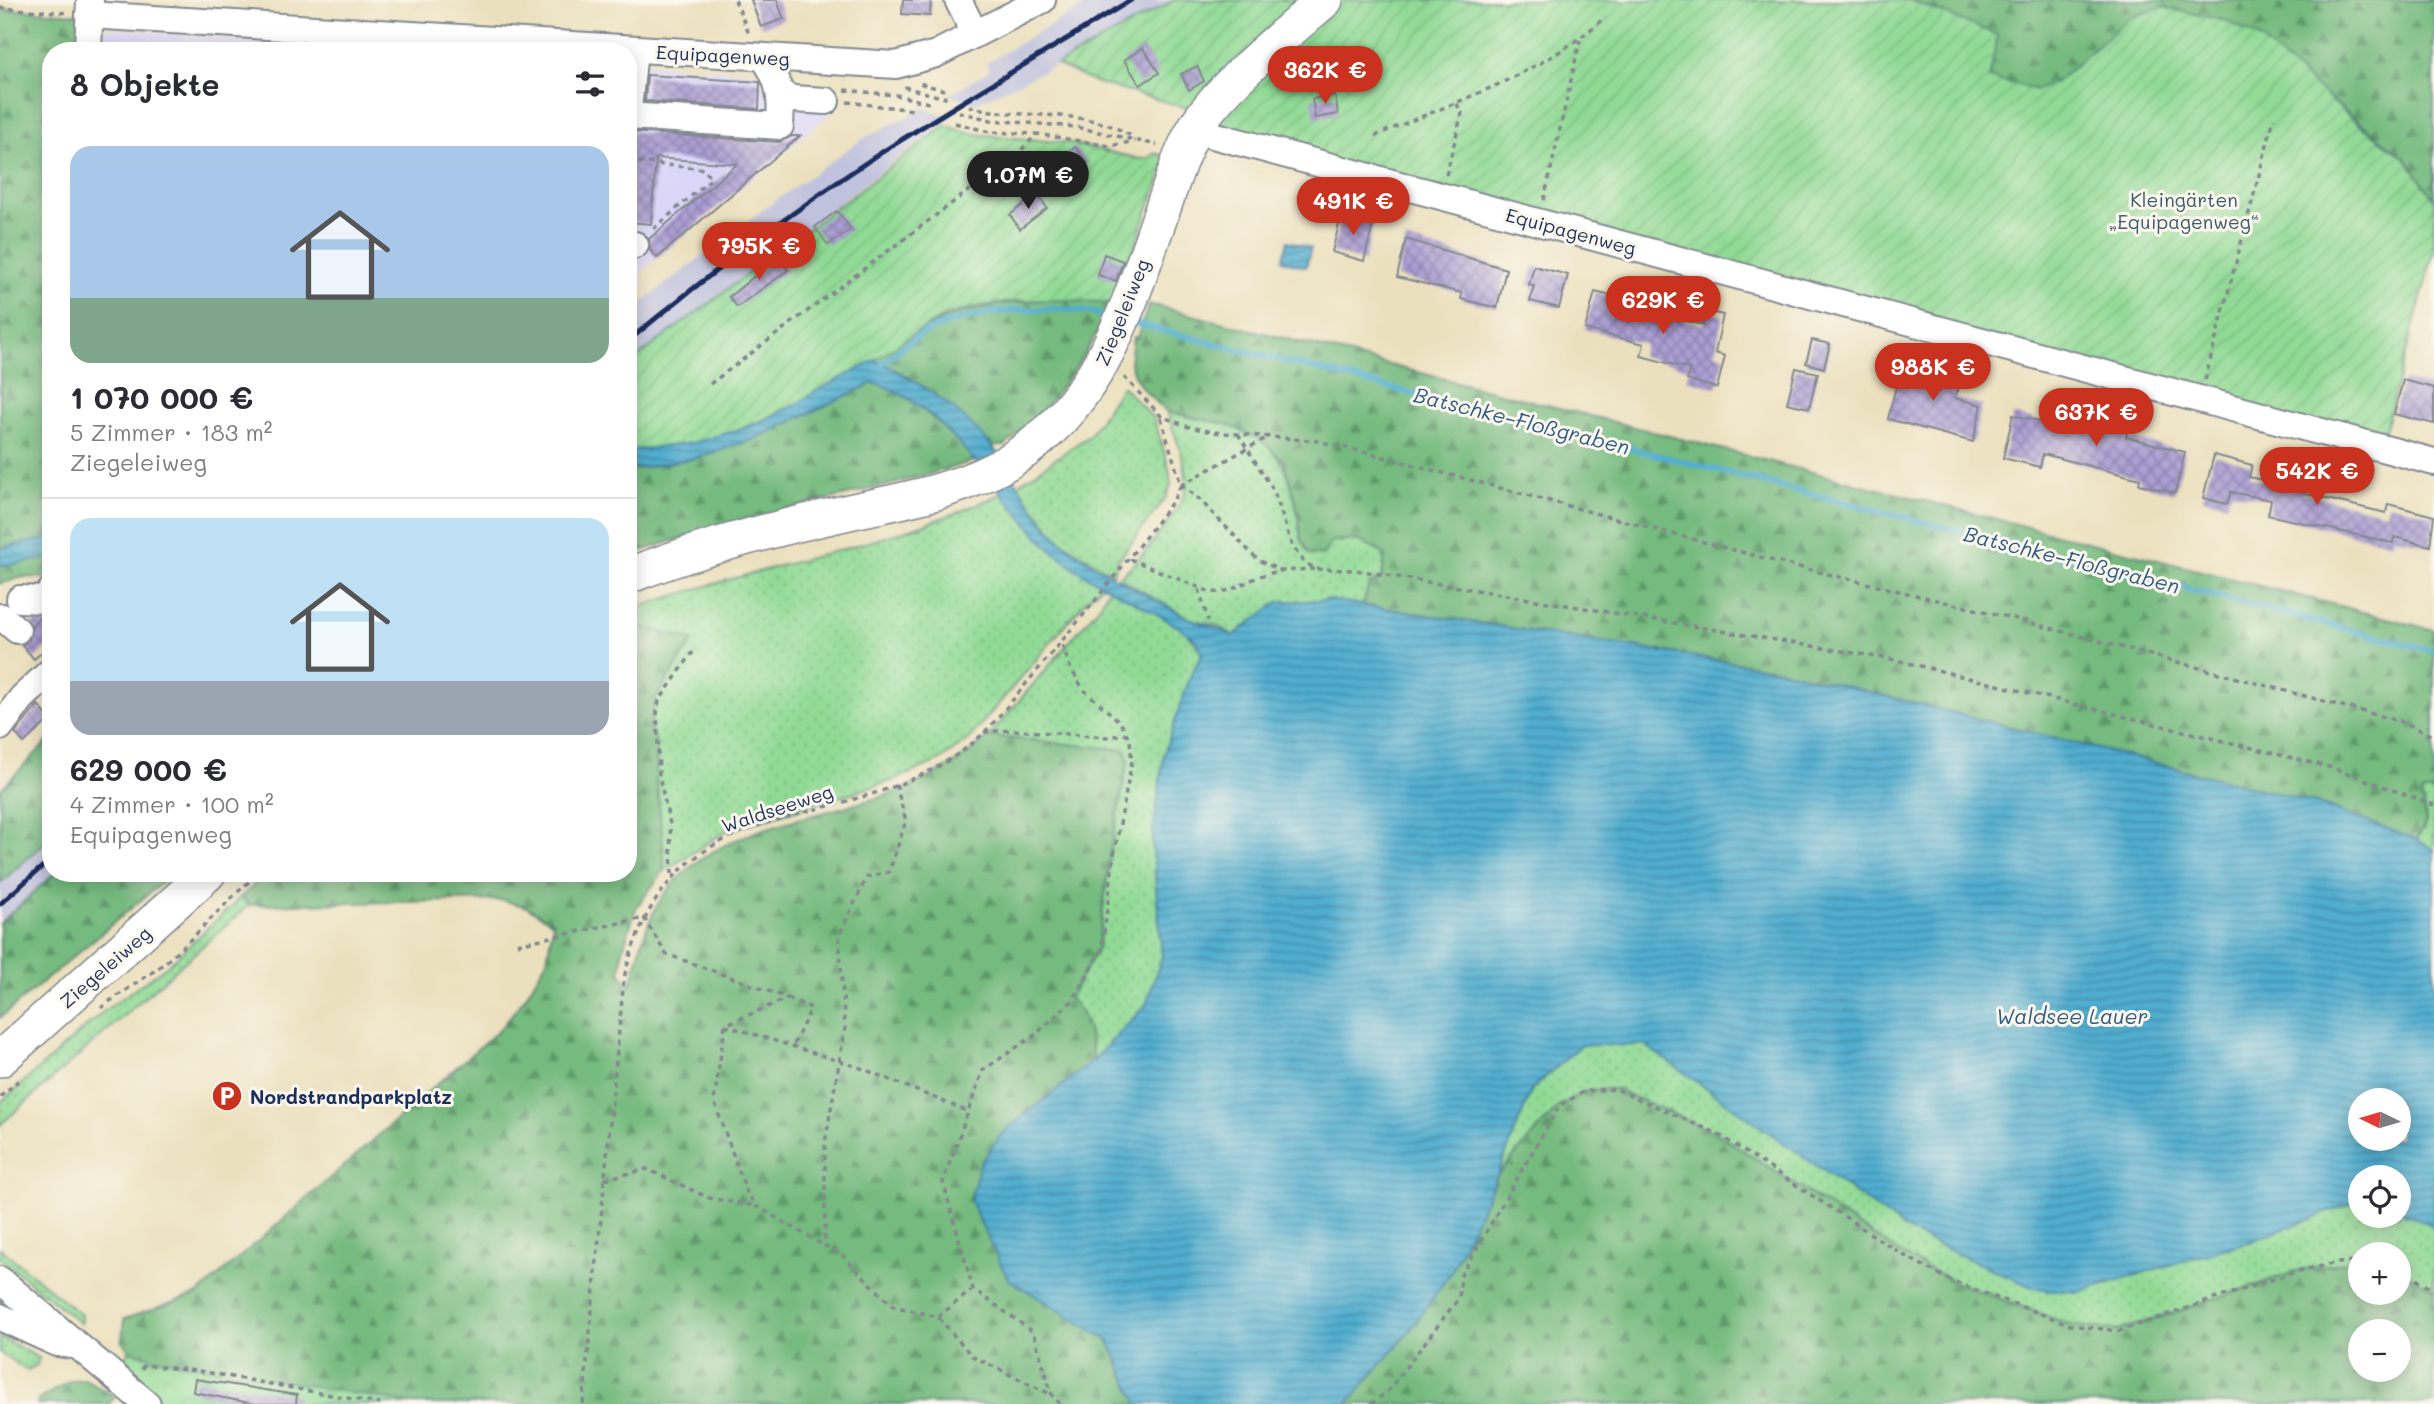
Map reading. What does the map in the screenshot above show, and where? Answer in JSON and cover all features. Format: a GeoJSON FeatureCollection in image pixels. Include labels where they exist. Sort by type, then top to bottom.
{"type":"FeatureCollection","features":[{"type":"Feature","properties":{"kind":"main road","name":"Ziegeleiweg"},"geometry":{"type":"LineString","coordinates":[[637,573],[741,538],[928,494],[998,467],[1048,432],[1096,376],[1123,320],[1183,152],[1197,124],[1224,93],[1325,0]]}},
{"type":"Feature","properties":{"kind":"main road","name":"Ziegeleiweg"},"geometry":{"type":"LineString","coordinates":[[14,1065],[199,882]]}},
{"type":"Feature","properties":{"kind":"street"},"geometry":{"type":"LineString","coordinates":[[958,0],[975,34]]}},
{"type":"Feature","properties":{"kind":"street","name":"Equipagenweg"},"geometry":{"type":"LineString","coordinates":[[637,50],[758,51],[896,65],[936,54],[1042,0]]}},
{"type":"Feature","properties":{"kind":"street","name":"Equipagenweg"},"geometry":{"type":"LineString","coordinates":[[89,7],[362,42]]}},
{"type":"Feature","properties":{"kind":"street"},"geometry":{"type":"LineString","coordinates":[[88,42],[89,7]]}},
{"type":"Feature","properties":{"kind":"street"},"geometry":{"type":"LineString","coordinates":[[637,117],[780,126],[780,94],[775,72],[758,51]]}},
{"type":"Feature","properties":{"kind":"street"},"geometry":{"type":"LineString","coordinates":[[780,94],[793,99],[830,95]]}},
{"type":"Feature","properties":{"kind":"street","name":"Equipagenweg"},"geometry":{"type":"LineString","coordinates":[[1197,124],[1205,133],[2434,462]]}},
{"type":"Feature","properties":{"kind":"street"},"geometry":{"type":"LineString","coordinates":[[3,718],[42,680]]}},
{"type":"Feature","properties":{"kind":"street"},"geometry":{"type":"LineString","coordinates":[[0,1280],[137,1402]]}},
{"type":"Feature","properties":{"kind":"street"},"geometry":{"type":"LineString","coordinates":[[0,1317],[57,1343],[76,1346]]}},
{"type":"Feature","properties":{"kind":"path"},"geometry":{"type":"LineString","coordinates":[[735,0],[758,51]]}},
{"type":"Feature","properties":{"kind":"path"},"geometry":{"type":"LineString","coordinates":[[0,8],[89,7]]}},
{"type":"Feature","properties":{"kind":"path"},"geometry":{"type":"LineString","coordinates":[[1375,136],[1510,78],[1580,40],[1605,17]]}},
{"type":"Feature","properties":{"kind":"path"},"geometry":{"type":"LineString","coordinates":[[1539,222],[1580,40]]}},
{"type":"Feature","properties":{"kind":"path"},"geometry":{"type":"LineString","coordinates":[[920,83],[944,90],[945,98]]}},
{"type":"Feature","properties":{"kind":"path"},"geometry":{"type":"LineString","coordinates":[[830,95],[896,95],[933,104]]}},
{"type":"Feature","properties":{"kind":"path"},"geometry":{"type":"LineString","coordinates":[[830,95],[914,110]]}},
{"type":"Feature","properties":{"kind":"path"},"geometry":{"type":"LineString","coordinates":[[1446,176],[1462,113],[1455,101]]}},
{"type":"Feature","properties":{"kind":"path"},"geometry":{"type":"LineString","coordinates":[[970,106],[993,111],[1078,117],[1114,125],[1137,140]]}},
{"type":"Feature","properties":{"kind":"path"},"geometry":{"type":"LineString","coordinates":[[959,112],[991,120],[1076,127],[1159,145]]}},
{"type":"Feature","properties":{"kind":"path"},"geometry":{"type":"LineString","coordinates":[[2200,399],[2274,118]]}},
{"type":"Feature","properties":{"kind":"path"},"geometry":{"type":"LineString","coordinates":[[956,123],[990,132],[1037,134],[1110,146],[1137,140]]}},
{"type":"Feature","properties":{"kind":"path"},"geometry":{"type":"LineString","coordinates":[[710,384],[1015,156],[1037,134]]}},
{"type":"Feature","properties":{"kind":"path"},"geometry":{"type":"LineString","coordinates":[[637,162],[704,169],[711,179],[637,241]]}},
{"type":"Feature","properties":{"kind":"path"},"geometry":{"type":"LineString","coordinates":[[1122,376],[1161,416],[1189,427],[1318,441],[1773,561],[2016,619],[2406,723],[2434,737]]}},
{"type":"Feature","properties":{"kind":"path"},"geometry":{"type":"LineString","coordinates":[[1161,416],[1181,485],[1199,499],[1258,560],[1282,571]]}},
{"type":"Feature","properties":{"kind":"path"},"geometry":{"type":"LineString","coordinates":[[1238,434],[1274,491],[1292,545],[1304,562],[1316,569]]}},
{"type":"Feature","properties":{"kind":"path"},"geometry":{"type":"LineString","coordinates":[[1181,485],[1270,436]]}},
{"type":"Feature","properties":{"kind":"path","name":"Waldseeweg"},"geometry":{"type":"LineString","coordinates":[[583,1404],[624,978],[644,918],[656,895],[699,853],[729,837],[896,785],[943,765],[984,732],[1062,644],[1173,501],[1181,485]]}},
{"type":"Feature","properties":{"kind":"path"},"geometry":{"type":"LineString","coordinates":[[1129,559],[1198,588],[1223,593],[1256,578],[1282,571],[1356,570],[1896,660],[2333,768],[2434,804]]}},
{"type":"Feature","properties":{"kind":"path"},"geometry":{"type":"LineString","coordinates":[[1198,588],[1208,621]]}},
{"type":"Feature","properties":{"kind":"path"},"geometry":{"type":"LineString","coordinates":[[1052,1395],[1033,1332],[973,1289],[943,1182],[983,1070],[1035,1035],[1072,1001],[1098,960],[1132,761],[1127,734],[1120,722],[1083,690],[1070,667],[1062,644]]}},
{"type":"Feature","properties":{"kind":"path"},"geometry":{"type":"LineString","coordinates":[[673,876],[670,824],[659,776],[657,710],[659,701],[693,652]]}},
{"type":"Feature","properties":{"kind":"path"},"geometry":{"type":"LineString","coordinates":[[984,732],[1107,737],[1127,734]]}},
{"type":"Feature","properties":{"kind":"path"},"geometry":{"type":"LineString","coordinates":[[825,1246],[825,1143],[845,1028],[839,935],[867,877],[889,872],[906,821],[896,785]]}},
{"type":"Feature","properties":{"kind":"path"},"geometry":{"type":"LineString","coordinates":[[92,1015],[166,962],[204,928],[233,894],[248,882]]}},
{"type":"Feature","properties":{"kind":"path"},"geometry":{"type":"LineString","coordinates":[[517,944],[644,918],[666,954],[811,1008],[793,1046]]}},
{"type":"Feature","properties":{"kind":"path"},"geometry":{"type":"LineString","coordinates":[[725,1025],[788,998]]}},
{"type":"Feature","properties":{"kind":"path"},"geometry":{"type":"LineString","coordinates":[[725,1025],[840,1061],[969,1112]]}},
{"type":"Feature","properties":{"kind":"path"},"geometry":{"type":"LineString","coordinates":[[725,1025],[714,1101],[746,1191],[756,1206]]}},
{"type":"Feature","properties":{"kind":"path"},"geometry":{"type":"LineString","coordinates":[[0,1097],[14,1065]]}},
{"type":"Feature","properties":{"kind":"path"},"geometry":{"type":"LineString","coordinates":[[1371,1404],[1387,1392],[1459,1298],[1461,1275],[1559,1106],[1585,1091],[1616,1088],[1716,1133],[1917,1262],[1952,1281],[2071,1325],[2119,1331],[2298,1271],[2348,1263]]}},
{"type":"Feature","properties":{"kind":"path"},"geometry":{"type":"LineString","coordinates":[[604,1179],[647,1169],[709,1198],[756,1206],[841,1254],[892,1306],[938,1317],[972,1356],[1052,1395],[1060,1404]]}},
{"type":"Feature","properties":{"kind":"path"},"geometry":{"type":"LineString","coordinates":[[2411,1276],[2432,1287]]}},
{"type":"Feature","properties":{"kind":"path"},"geometry":{"type":"LineString","coordinates":[[938,1317],[973,1289]]}},
{"type":"Feature","properties":{"kind":"path"},"geometry":{"type":"LineString","coordinates":[[145,1365],[205,1372],[380,1404]]}},
{"type":"Feature","properties":{"kind":"shaded area"},"geometry":{"type":"Polygon","coordinates":[[[1094,0],[1174,0],[1057,65],[975,103],[949,95],[990,70],[986,63],[1094,0]]]}},
{"type":"Feature","properties":{"kind":"shaded area"},"geometry":{"type":"Polygon","coordinates":[[[104,28],[320,42],[96,42],[96,36],[104,28]]]}},
{"type":"Feature","properties":{"kind":"shaded area"},"geometry":{"type":"Polygon","coordinates":[[[637,64],[762,73],[761,82],[788,104],[838,107],[637,274],[637,64]]]}},
{"type":"Feature","properties":{"kind":"shaded area"},"geometry":{"type":"Polygon","coordinates":[[[924,108],[952,117],[637,357],[637,306],[765,208],[864,138],[924,108]]]}},
{"type":"Feature","properties":{"kind":"shaded area"},"geometry":{"type":"Polygon","coordinates":[[[42,845],[42,882],[45,882],[0,923],[0,883],[42,845]]]}},
{"type":"Feature","properties":{"kind":"green space"},"geometry":{"type":"Polygon","coordinates":[[[1174,0],[1307,0],[1191,109],[1094,82],[1057,65],[1174,0]]]}},
{"type":"Feature","properties":{"kind":"green space","name":"Kleingärten „Equipagenweg“"},"geometry":{"type":"Polygon","coordinates":[[[1325,0],[1909,0],[1998,35],[1989,78],[2037,90],[2058,81],[2129,18],[2162,7],[2227,21],[2257,36],[2356,122],[2405,158],[2434,199],[2434,251],[2380,447],[1205,133],[1325,0]]]}},
{"type":"Feature","properties":{"kind":"green space"},"geometry":{"type":"Polygon","coordinates":[[[1909,0],[2434,0],[2434,199],[2405,158],[2311,84],[2129,18],[2058,81],[2038,90],[1989,78],[1997,35],[1909,0]]]}},
{"type":"Feature","properties":{"kind":"green space"},"geometry":{"type":"Polygon","coordinates":[[[0,8],[89,15],[88,42],[42,42],[42,540],[0,548],[0,8]]]}},
{"type":"Feature","properties":{"kind":"green space"},"geometry":{"type":"Polygon","coordinates":[[[946,125],[974,134],[1070,143],[1140,159],[1148,158],[1154,153],[1168,157],[1113,303],[1038,300],[982,306],[951,314],[850,374],[762,420],[692,443],[637,450],[637,357],[946,125]]]}},
{"type":"Feature","properties":{"kind":"green space"},"geometry":{"type":"Polygon","coordinates":[[[1059,299],[1113,303],[1091,344],[1066,381],[1038,415],[1004,446],[991,446],[942,401],[875,360],[920,330],[961,313],[1005,304],[1059,299]]]}},
{"type":"Feature","properties":{"kind":"green space"},"geometry":{"type":"Polygon","coordinates":[[[1149,304],[2434,630],[2434,791],[2421,793],[2426,822],[2417,840],[2316,803],[1781,670],[1363,605],[1369,584],[1382,578],[1385,554],[1358,540],[1333,541],[1322,556],[1309,554],[1301,539],[1296,502],[1284,461],[1259,439],[1227,424],[1167,412],[1142,388],[1130,363],[1133,337],[1137,338],[1149,304]]]}},
{"type":"Feature","properties":{"kind":"green space"},"geometry":{"type":"Polygon","coordinates":[[[873,383],[887,387],[914,403],[940,424],[975,461],[893,484],[737,521],[637,552],[637,468],[696,458],[754,439],[873,383]]]}},
{"type":"Feature","properties":{"kind":"green space"},"geometry":{"type":"Polygon","coordinates":[[[1122,386],[1154,419],[1169,468],[1171,485],[1166,497],[1117,562],[1113,574],[1061,541],[1016,486],[1090,435],[1122,386]]]}},
{"type":"Feature","properties":{"kind":"green space"},"geometry":{"type":"Polygon","coordinates":[[[1167,412],[1226,424],[1263,442],[1284,467],[1291,483],[1301,539],[1322,556],[1332,541],[1358,540],[1385,554],[1382,578],[1369,584],[1363,605],[1330,600],[1278,602],[1233,636],[1219,626],[1191,619],[1118,577],[1136,562],[1158,536],[1177,507],[1186,486],[1185,468],[1167,412]]]}},
{"type":"Feature","properties":{"kind":"green space"},"geometry":{"type":"Polygon","coordinates":[[[1003,493],[1052,551],[1104,584],[1089,597],[968,740],[940,760],[894,780],[726,831],[663,872],[664,856],[656,778],[657,746],[650,727],[655,699],[693,641],[637,625],[637,608],[865,543],[958,512],[1003,493]]]}},
{"type":"Feature","properties":{"kind":"green space"},"geometry":{"type":"Polygon","coordinates":[[[42,559],[42,578],[23,577],[0,584],[0,566],[42,559]]]}},
{"type":"Feature","properties":{"kind":"green space"},"geometry":{"type":"Polygon","coordinates":[[[1109,587],[1174,623],[1186,632],[1202,654],[1190,677],[1164,754],[1152,841],[1162,956],[1146,1005],[1093,1061],[1084,1019],[1069,999],[1098,948],[1110,854],[1128,761],[1126,751],[989,736],[1100,606],[1109,587]]]}},
{"type":"Feature","properties":{"kind":"green space"},"geometry":{"type":"Polygon","coordinates":[[[637,625],[693,640],[655,699],[650,727],[657,746],[656,778],[664,856],[663,872],[636,908],[623,949],[620,973],[631,984],[646,930],[661,899],[683,874],[709,854],[738,839],[769,827],[868,801],[911,786],[958,761],[989,736],[1126,750],[1128,761],[1110,854],[1098,948],[1069,998],[1084,1018],[1093,1061],[1003,1132],[1008,1279],[1109,1341],[1138,1404],[413,1404],[153,1358],[130,1351],[122,1341],[124,1319],[198,1294],[501,1028],[526,996],[547,960],[553,923],[527,907],[502,900],[249,905],[241,897],[257,882],[637,882],[637,625]]]}},
{"type":"Feature","properties":{"kind":"green space"},"geometry":{"type":"Polygon","coordinates":[[[42,747],[42,845],[0,883],[0,790],[42,747]]]}},
{"type":"Feature","properties":{"kind":"green space"},"geometry":{"type":"Polygon","coordinates":[[[2434,791],[2434,850],[2417,840],[2426,822],[2421,792],[2434,791]]]}},
{"type":"Feature","properties":{"kind":"green space"},"geometry":{"type":"Polygon","coordinates":[[[45,882],[162,882],[0,1018],[0,923],[45,882]]]}},
{"type":"Feature","properties":{"kind":"green space"},"geometry":{"type":"Polygon","coordinates":[[[241,897],[249,905],[0,1125],[0,1103],[104,1011],[168,965],[241,897]]]}},
{"type":"Feature","properties":{"kind":"green space"},"geometry":{"type":"Polygon","coordinates":[[[1581,1045],[1645,1045],[1913,1234],[2034,1288],[2078,1292],[2254,1240],[2348,1204],[2348,1228],[2411,1228],[2411,1215],[2434,1226],[2434,1290],[2411,1276],[2411,1242],[2348,1242],[2348,1263],[2298,1271],[2119,1331],[2071,1325],[1952,1281],[1905,1256],[1716,1133],[1559,1106],[1497,1176],[1532,1089],[1581,1045]]]}},
{"type":"Feature","properties":{"kind":"green space"},"geometry":{"type":"Polygon","coordinates":[[[1616,1089],[1716,1133],[1905,1256],[1952,1281],[2071,1325],[2119,1331],[2298,1271],[2336,1263],[2348,1263],[2348,1305],[2411,1305],[2411,1276],[2434,1290],[2434,1404],[1347,1404],[1409,1332],[1451,1272],[1497,1176],[1559,1106],[1585,1091],[1616,1089]]]}},
{"type":"Feature","properties":{"kind":"green space"},"geometry":{"type":"Polygon","coordinates":[[[0,1248],[81,1315],[81,1324],[0,1258],[0,1248]]]}},
{"type":"Feature","properties":{"kind":"green space"},"geometry":{"type":"Polygon","coordinates":[[[0,1337],[39,1358],[37,1365],[27,1370],[0,1353],[0,1337]]]}},
{"type":"Feature","properties":{"kind":"green space"},"geometry":{"type":"Polygon","coordinates":[[[130,1351],[153,1358],[413,1404],[164,1404],[118,1366],[130,1351]]]}},
{"type":"Feature","properties":{"kind":"green space"},"geometry":{"type":"Polygon","coordinates":[[[85,1379],[116,1397],[108,1404],[37,1404],[38,1400],[72,1380],[85,1379]]]}},
{"type":"Feature","properties":{"kind":"water"},"geometry":{"type":"Polygon","coordinates":[[[1288,241],[1311,248],[1306,267],[1282,260],[1288,241]]]}},
{"type":"Feature","properties":{"kind":"water","name":"Waldsee Lauer"},"geometry":{"type":"Polygon","coordinates":[[[875,360],[938,396],[979,432],[1000,457],[1040,518],[1074,551],[1140,592],[1189,618],[1233,636],[1278,602],[1330,600],[1781,670],[2316,803],[2417,840],[2434,850],[2434,1226],[2411,1215],[2411,1165],[2348,1165],[2348,1205],[2254,1240],[2078,1292],[2034,1288],[1913,1234],[1645,1045],[1581,1045],[1532,1089],[1497,1176],[1451,1272],[1409,1332],[1347,1404],[1138,1404],[1109,1341],[1008,1279],[970,1201],[980,1164],[1003,1132],[1093,1061],[1146,1005],[1162,956],[1152,841],[1164,754],[1190,677],[1202,654],[1196,640],[1179,627],[1067,563],[1032,530],[946,430],[923,409],[898,392],[873,383],[754,439],[696,458],[637,468],[637,450],[692,443],[749,427],[794,406],[816,391],[875,360]]]}},
{"type":"Feature","properties":{"kind":"water"},"geometry":{"type":"Polygon","coordinates":[[[42,540],[42,559],[0,566],[0,548],[42,540]]]}},
{"type":"Feature","properties":{"kind":"building"},"geometry":{"type":"Polygon","coordinates":[[[751,0],[777,0],[784,19],[761,27],[751,0]]]}},
{"type":"Feature","properties":{"kind":"building"},"geometry":{"type":"Polygon","coordinates":[[[903,0],[931,0],[930,16],[902,14],[903,0]]]}},
{"type":"Feature","properties":{"kind":"building"},"geometry":{"type":"Polygon","coordinates":[[[1143,48],[1159,73],[1140,85],[1124,60],[1143,48]]]}},
{"type":"Feature","properties":{"kind":"building"},"geometry":{"type":"Polygon","coordinates":[[[1197,66],[1204,81],[1189,90],[1181,74],[1197,66]]]}},
{"type":"Feature","properties":{"kind":"building"},"geometry":{"type":"Polygon","coordinates":[[[647,75],[760,82],[759,109],[645,101],[647,75]]]}},
{"type":"Feature","properties":{"kind":"building"},"geometry":{"type":"Polygon","coordinates":[[[1335,95],[1338,114],[1315,118],[1312,99],[1335,95]]]}},
{"type":"Feature","properties":{"kind":"building"},"geometry":{"type":"Polygon","coordinates":[[[637,132],[779,142],[792,136],[800,136],[657,258],[650,250],[649,239],[737,164],[656,158],[651,224],[637,223],[637,132]]]}},
{"type":"Feature","properties":{"kind":"building"},"geometry":{"type":"Polygon","coordinates":[[[1075,147],[1088,163],[1076,172],[1063,156],[1075,147]]]}},
{"type":"Feature","properties":{"kind":"building"},"geometry":{"type":"Polygon","coordinates":[[[1037,194],[1047,208],[1020,229],[1010,215],[1037,194]]]}},
{"type":"Feature","properties":{"kind":"building"},"geometry":{"type":"Polygon","coordinates":[[[837,211],[851,229],[828,245],[815,227],[837,211]]]}},
{"type":"Feature","properties":{"kind":"building"},"geometry":{"type":"Polygon","coordinates":[[[1342,213],[1374,221],[1364,261],[1332,252],[1342,213]]]}},
{"type":"Feature","properties":{"kind":"building"},"geometry":{"type":"Polygon","coordinates":[[[1406,239],[1506,269],[1497,308],[1461,299],[1462,293],[1397,277],[1406,239]]]}},
{"type":"Feature","properties":{"kind":"building"},"geometry":{"type":"Polygon","coordinates":[[[1104,254],[1123,261],[1116,281],[1098,275],[1104,254]]]}},
{"type":"Feature","properties":{"kind":"building"},"geometry":{"type":"Polygon","coordinates":[[[778,257],[788,270],[737,307],[729,297],[778,257]]]}},
{"type":"Feature","properties":{"kind":"building"},"geometry":{"type":"Polygon","coordinates":[[[1534,266],[1568,275],[1559,308],[1530,301],[1534,286],[1529,285],[1534,266]]]}},
{"type":"Feature","properties":{"kind":"building"},"geometry":{"type":"Polygon","coordinates":[[[1595,292],[1632,301],[1631,307],[1703,325],[1706,311],[1723,315],[1715,353],[1725,356],[1717,388],[1687,380],[1690,369],[1641,356],[1644,344],[1585,329],[1595,292]]]}},
{"type":"Feature","properties":{"kind":"building"},"geometry":{"type":"Polygon","coordinates":[[[1812,340],[1830,344],[1824,368],[1806,363],[1812,340]]]}},
{"type":"Feature","properties":{"kind":"building"},"geometry":{"type":"Polygon","coordinates":[[[1898,350],[1913,354],[1906,384],[1939,392],[1946,363],[1963,367],[1955,398],[1982,405],[1973,442],[1888,419],[1897,382],[1891,380],[1898,350]]]}},
{"type":"Feature","properties":{"kind":"building"},"geometry":{"type":"Polygon","coordinates":[[[1796,368],[1818,373],[1809,408],[1787,403],[1796,368]]]}},
{"type":"Feature","properties":{"kind":"building"},"geometry":{"type":"Polygon","coordinates":[[[2403,380],[2434,388],[2434,424],[2394,414],[2403,380]]]}},
{"type":"Feature","properties":{"kind":"building"},"geometry":{"type":"Polygon","coordinates":[[[2079,406],[2130,420],[2126,437],[2185,452],[2175,493],[2139,484],[2140,479],[2043,454],[2040,467],[2003,458],[2013,415],[2073,429],[2079,406]]]}},
{"type":"Feature","properties":{"kind":"building"},"geometry":{"type":"Polygon","coordinates":[[[2214,455],[2252,465],[2249,477],[2303,490],[2302,493],[2386,513],[2388,504],[2434,516],[2430,546],[2394,537],[2393,543],[2268,515],[2271,500],[2231,492],[2227,504],[2203,498],[2214,455]]]}},
{"type":"Feature","properties":{"kind":"building"},"geometry":{"type":"Polygon","coordinates":[[[42,617],[42,652],[34,659],[22,645],[29,640],[32,625],[42,617]]]}},
{"type":"Feature","properties":{"kind":"building"},"geometry":{"type":"Polygon","coordinates":[[[38,705],[42,710],[42,726],[24,743],[15,733],[38,705]]]}},
{"type":"Feature","properties":{"kind":"building"},"geometry":{"type":"Polygon","coordinates":[[[195,1379],[297,1395],[296,1404],[255,1404],[193,1392],[195,1379]]]}},
{"type":"Feature","properties":{"kind":"waterway","name":"Batschke‐Floßgraben"},"geometry":{"type":"LineString","coordinates":[[879,367],[902,347],[937,327],[986,314],[1039,309],[1090,312],[1112,317]]}},
{"type":"Feature","properties":{"kind":"waterway","name":"Batschke‐Floßgraben"},"geometry":{"type":"LineString","coordinates":[[1133,323],[2434,651]]}},
{"type":"Feature","properties":{"kind":"railway"},"geometry":{"type":"LineString","coordinates":[[637,334],[750,245],[876,156],[1131,0]]}},
{"type":"Feature","properties":{"kind":"railway"},"geometry":{"type":"LineString","coordinates":[[0,904],[42,867]]}},
{"type":"Feature","properties":{"kind":"place","name":"Nordstrandparkplatz"},"geometry":{"type":"Point","coordinates":[227,1096]}}]}
